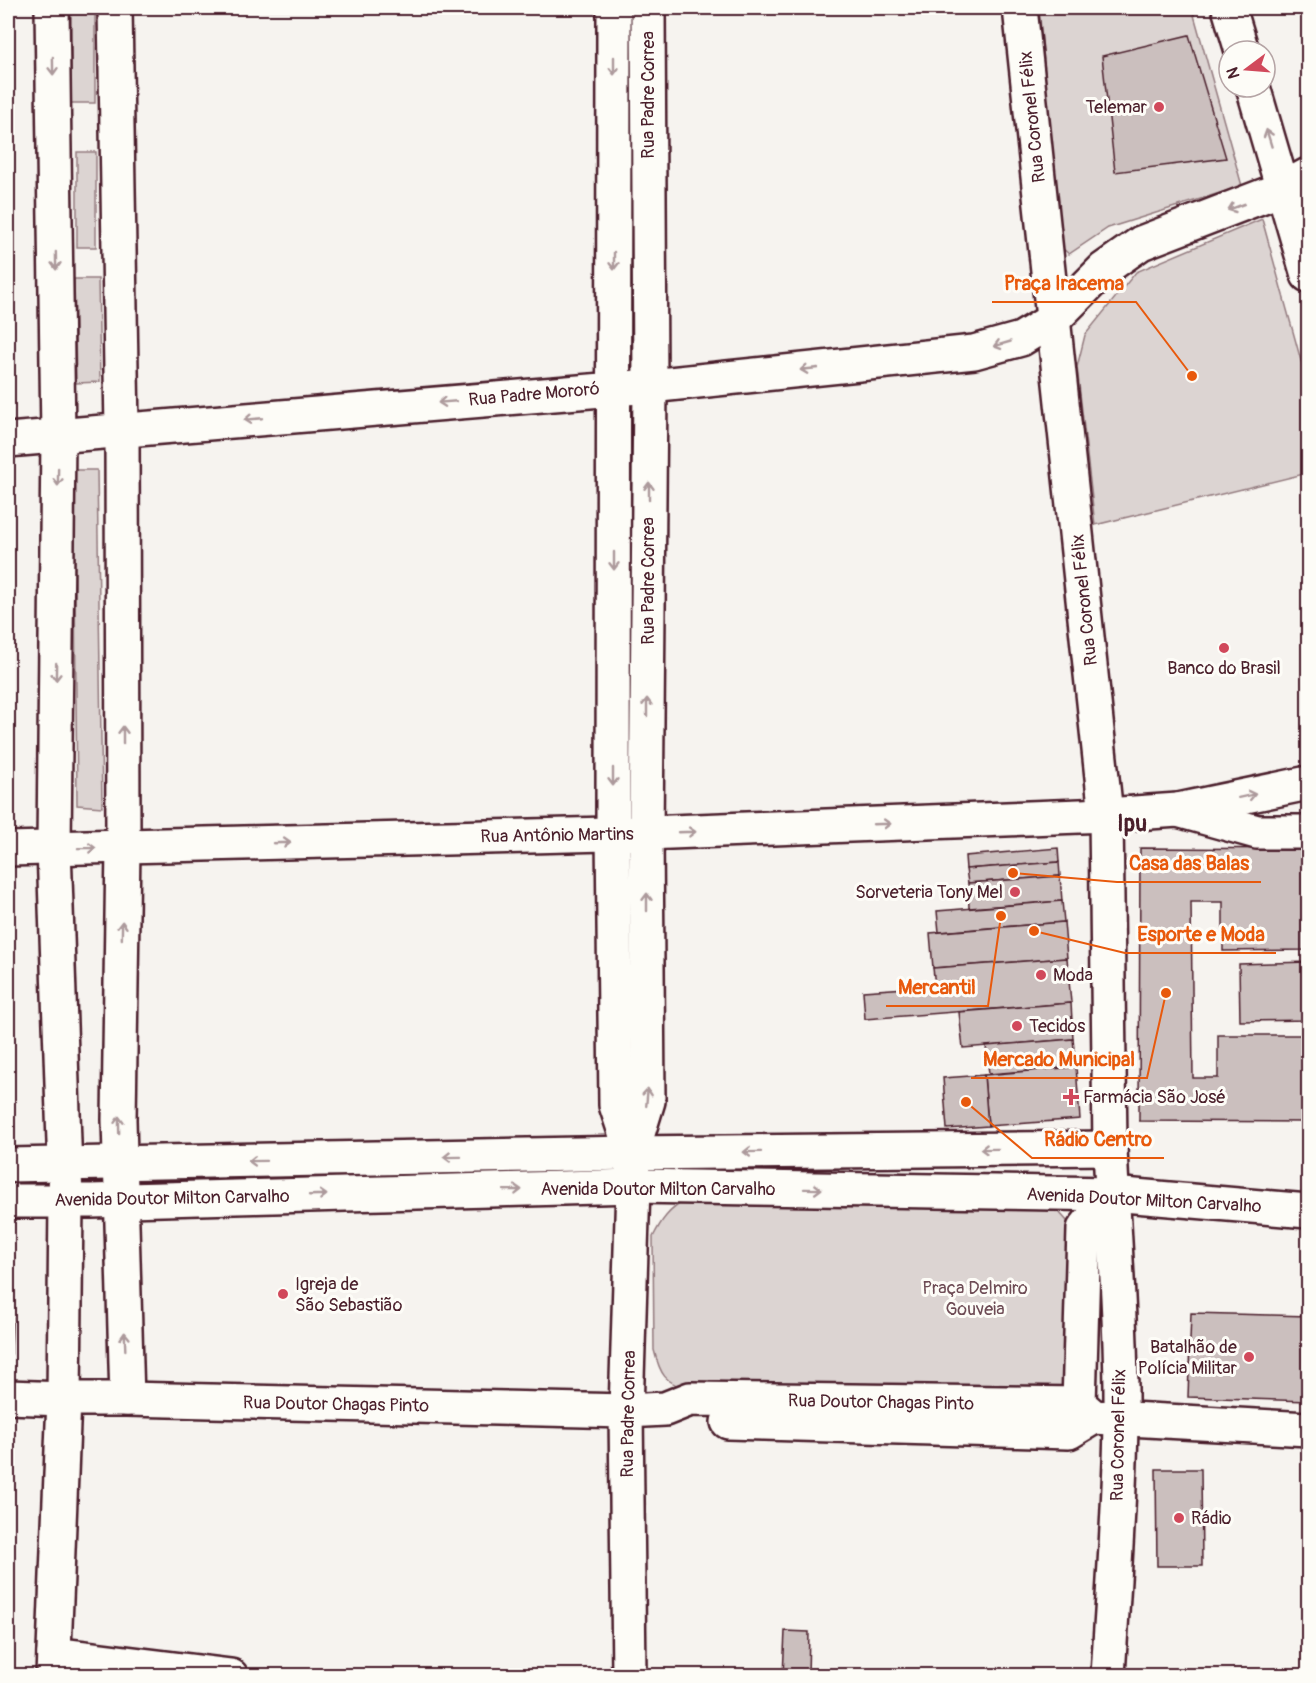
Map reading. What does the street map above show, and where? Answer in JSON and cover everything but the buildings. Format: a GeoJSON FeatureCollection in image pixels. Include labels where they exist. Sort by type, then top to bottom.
{"type":"FeatureCollection","features":[{"type":"Feature","properties":{"kind":"street"},"geometry":{"type":"LineString","coordinates":[[52,8],[58,436],[54,848],[66,1201],[64,1400],[54,1665],[231,1676]]}},
{"type":"Feature","properties":{"kind":"street"},"geometry":{"type":"LineString","coordinates":[[115,8],[122,430],[123,847],[118,1120],[127,1399]]}},
{"type":"Feature","properties":{"kind":"street","name":"Rua Padre Correa"},"geometry":{"type":"LineString","coordinates":[[614,8],[613,832],[616,1105],[632,1153],[633,1186],[626,1411],[629,1676]]}},
{"type":"Feature","properties":{"kind":"street","name":"Rua Padre Correa"},"geometry":{"type":"LineString","coordinates":[[632,1153],[648,1101],[646,833],[650,386],[648,8]]}},
{"type":"Feature","properties":{"kind":"street","name":"Rua Coronel Félix"},"geometry":{"type":"LineString","coordinates":[[1020,8],[1107,814],[1110,1148],[1116,1232],[1098,1414]]}},
{"type":"Feature","properties":{"kind":"street"},"geometry":{"type":"LineString","coordinates":[[1229,8],[1238,39]]}},
{"type":"Feature","properties":{"kind":"street"},"geometry":{"type":"LineString","coordinates":[[1258,99],[1296,182],[1308,275]]}},
{"type":"Feature","properties":{"kind":"street","name":"Rua Padre Mororó"},"geometry":{"type":"LineString","coordinates":[[8,440],[615,387],[650,386],[974,352],[1021,339],[1054,319],[1104,268],[1141,243],[1296,182]]}},
{"type":"Feature","properties":{"kind":"street"},"geometry":{"type":"LineString","coordinates":[[1178,810],[1308,783]]}},
{"type":"Feature","properties":{"kind":"street"},"geometry":{"type":"LineString","coordinates":[[1178,810],[1257,832],[1308,832]]}},
{"type":"Feature","properties":{"kind":"street","name":"Rua Antônio Martins"},"geometry":{"type":"LineString","coordinates":[[8,849],[613,832],[646,833],[1178,810]]}},
{"type":"Feature","properties":{"kind":"street","name":"Avenida Doutor Milton Carvalho"},"geometry":{"type":"LineString","coordinates":[[8,1165],[632,1153],[1110,1148]]}},
{"type":"Feature","properties":{"kind":"street","name":"Avenida Doutor Milton Carvalho"},"geometry":{"type":"LineString","coordinates":[[8,1201],[633,1186],[1112,1194],[1308,1211]]}},
{"type":"Feature","properties":{"kind":"street","name":"Rua Coronel Félix"},"geometry":{"type":"LineString","coordinates":[[1108,1676],[1098,1414],[1084,1229],[1112,1194]]}},
{"type":"Feature","properties":{"kind":"street","name":"Rua Doutor Chagas Pinto"},"geometry":{"type":"LineString","coordinates":[[8,1397],[626,1411],[665,1409],[692,1421],[1069,1432],[1098,1414]]}},
{"type":"Feature","properties":{"kind":"street"},"geometry":{"type":"LineString","coordinates":[[1098,1414],[1308,1429]]}},
{"type":"Feature","properties":{"kind":"green space"},"geometry":{"type":"Polygon","coordinates":[[[71,8],[95,8],[95,103],[71,103],[71,8]]]}},
{"type":"Feature","properties":{"kind":"green space"},"geometry":{"type":"Polygon","coordinates":[[[1039,8],[1192,8],[1242,186],[1108,228],[1069,254],[1061,247],[1039,8]]]}},
{"type":"Feature","properties":{"kind":"green space"},"geometry":{"type":"Polygon","coordinates":[[[77,152],[96,152],[96,247],[77,247],[77,152]]]}},
{"type":"Feature","properties":{"kind":"green space"},"geometry":{"type":"Polygon","coordinates":[[[1262,219],[1308,386],[1308,473],[1095,525],[1077,367],[1085,335],[1136,272],[1262,219]]]}},
{"type":"Feature","properties":{"kind":"green space"},"geometry":{"type":"Polygon","coordinates":[[[74,279],[98,279],[100,382],[76,383],[74,279]]]}},
{"type":"Feature","properties":{"kind":"green space"},"geometry":{"type":"Polygon","coordinates":[[[74,470],[97,470],[102,807],[77,805],[74,470]]]}},
{"type":"Feature","properties":{"kind":"green space","name":"Praça Delmiro Gouveia"},"geometry":{"type":"Polygon","coordinates":[[[685,1201],[1052,1204],[1067,1221],[1074,1236],[1070,1381],[1057,1392],[690,1389],[675,1384],[661,1372],[654,1350],[653,1237],[666,1216],[685,1201]]]}},
{"type":"Feature","properties":{"kind":"place","name":"Telemar"},"geometry":{"type":"Point","coordinates":[1159,107]}},
{"type":"Feature","properties":{"kind":"place","name":"Praça Iracema"},"geometry":{"type":"Point","coordinates":[1192,376]}},
{"type":"Feature","properties":{"kind":"place","name":"Banco do Brasil"},"geometry":{"type":"Point","coordinates":[1224,648]}},
{"type":"Feature","properties":{"kind":"place","name":"Casa das Balas"},"geometry":{"type":"Point","coordinates":[1013,873]}},
{"type":"Feature","properties":{"kind":"place","name":"Sorveteria Tony Mel"},"geometry":{"type":"Point","coordinates":[1015,892]}},
{"type":"Feature","properties":{"kind":"place","name":"Mercantil"},"geometry":{"type":"Point","coordinates":[1001,916]}},
{"type":"Feature","properties":{"kind":"place","name":"Esporte e Moda"},"geometry":{"type":"Point","coordinates":[1034,931]}},
{"type":"Feature","properties":{"kind":"place","name":"Moda"},"geometry":{"type":"Point","coordinates":[1041,975]}},
{"type":"Feature","properties":{"kind":"place","name":"Mercado Municipal"},"geometry":{"type":"Point","coordinates":[1166,993]}},
{"type":"Feature","properties":{"kind":"place","name":"Tecidos"},"geometry":{"type":"Point","coordinates":[1017,1026]}},
{"type":"Feature","properties":{"kind":"place","name":"Farmácia São José"},"geometry":{"type":"Point","coordinates":[1071,1097]}},
{"type":"Feature","properties":{"kind":"place","name":"Rádio Centro"},"geometry":{"type":"Point","coordinates":[966,1102]}},
{"type":"Feature","properties":{"kind":"place","name":"Igreja de São Sebastião"},"geometry":{"type":"Point","coordinates":[283,1294]}},
{"type":"Feature","properties":{"kind":"place","name":"Batalhão de Polícia Militar"},"geometry":{"type":"Point","coordinates":[1249,1357]}},
{"type":"Feature","properties":{"kind":"place","name":"Rádio"},"geometry":{"type":"Point","coordinates":[1179,1518]}},
{"type":"Feature","properties":{"kind":"district","name":"Ipu"},"geometry":{"type":"Point","coordinates":[1132,823]}}]}
